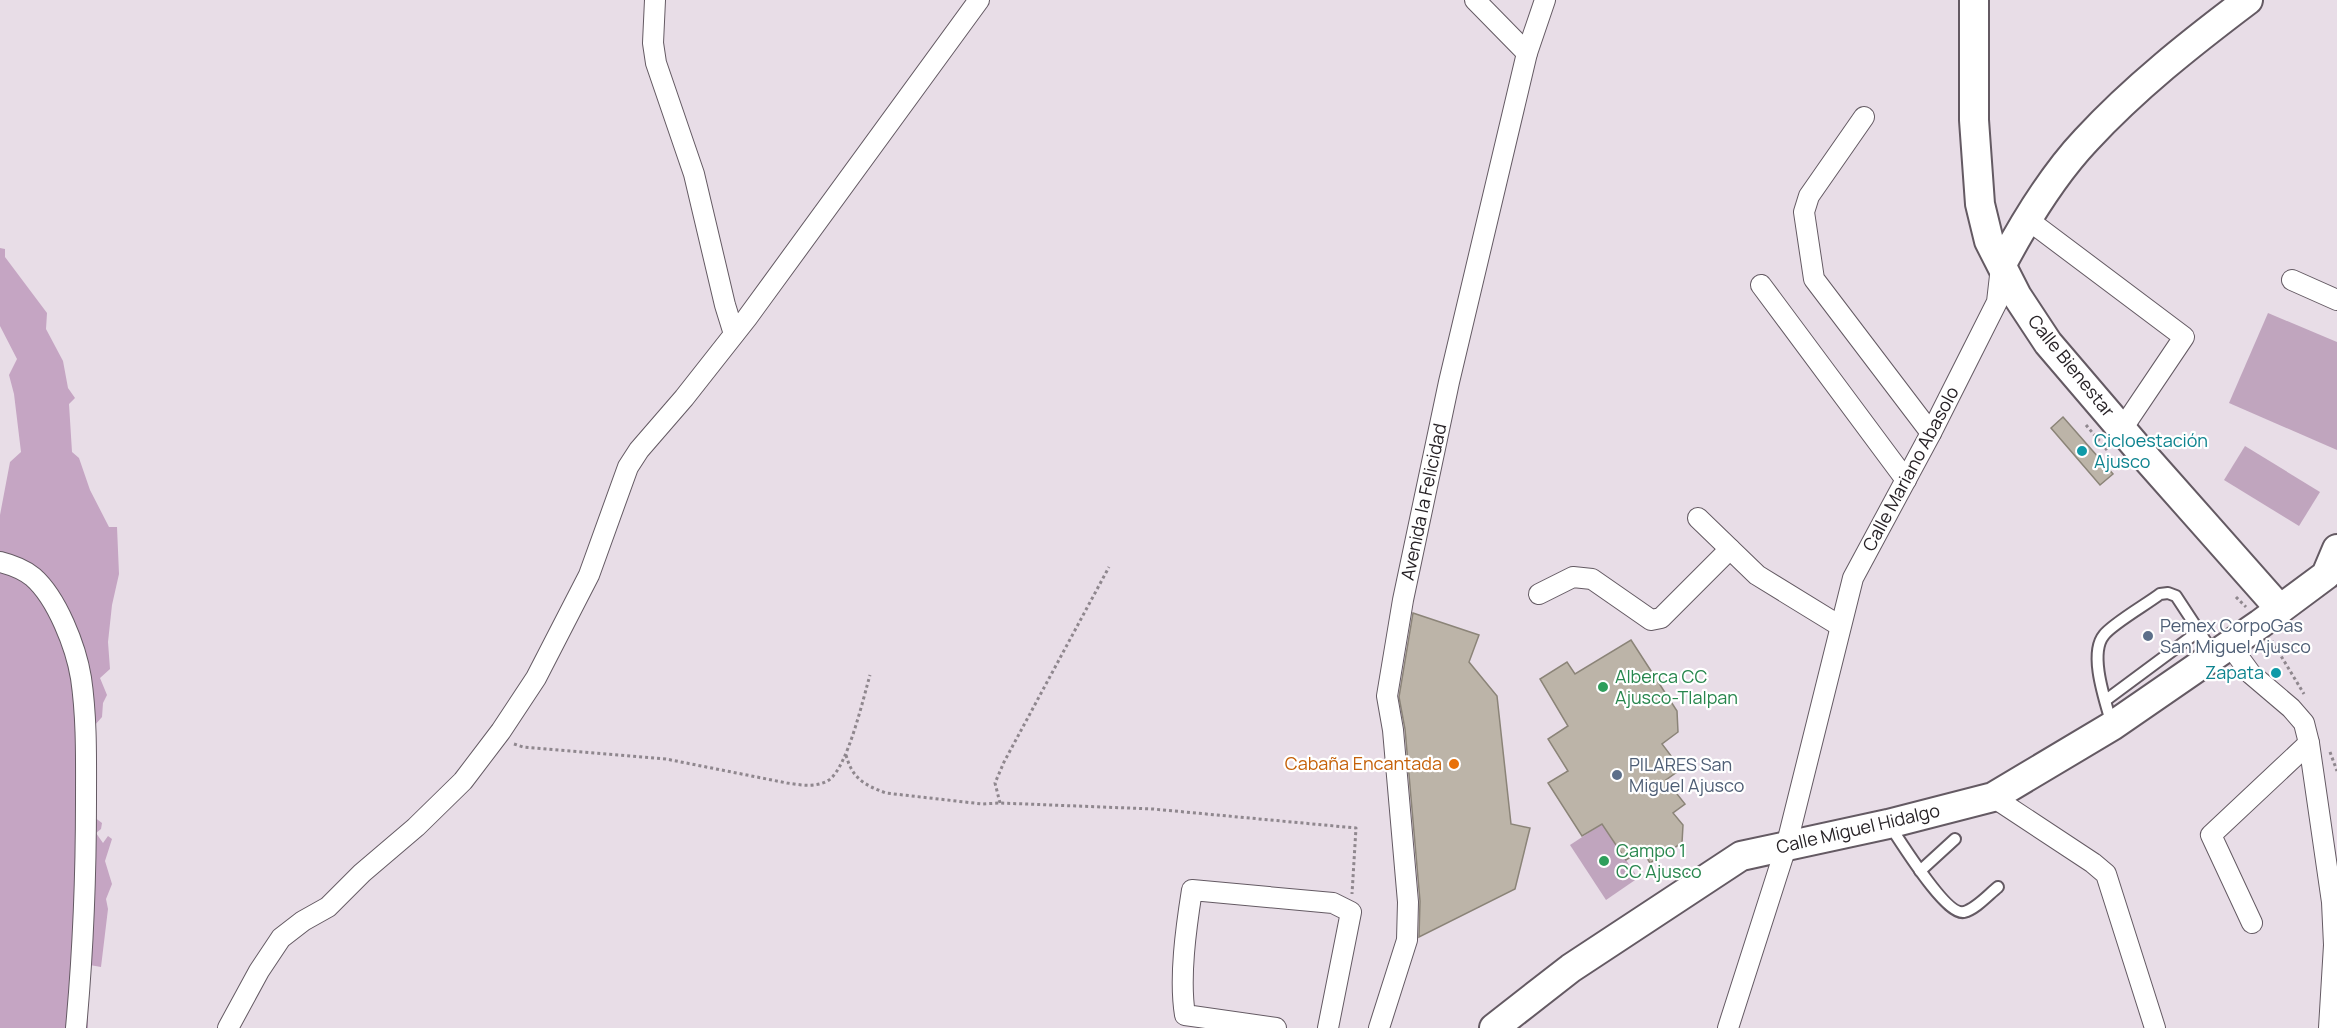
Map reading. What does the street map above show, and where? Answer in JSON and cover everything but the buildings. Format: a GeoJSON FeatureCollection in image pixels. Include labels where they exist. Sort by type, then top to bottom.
{"type":"FeatureCollection","features":[{"type":"Feature","properties":{"kind":"street"},"geometry":{"type":"LineString","coordinates":[[655,0],[653,43],[656,63],[694,174],[724,305],[734,334]]}},
{"type":"Feature","properties":{"kind":"street"},"geometry":{"type":"LineString","coordinates":[[228,1028],[259,971],[282,938],[303,921],[328,907],[362,873],[416,827],[463,781],[495,739],[536,678],[589,575],[628,467],[639,450],[734,334],[979,0]]}},
{"type":"Feature","properties":{"kind":"street"},"geometry":{"type":"LineString","coordinates":[[1475,0],[1527,53]]}},
{"type":"Feature","properties":{"kind":"street","name":"Avenida la Felicidad"},"geometry":{"type":"LineString","coordinates":[[1379,1028],[1407,940],[1408,902],[1393,730],[1387,696],[1403,600],[1449,382],[1527,53],[1545,0]]}},
{"type":"Feature","properties":{"kind":"street","name":"Calle Bienestar"},"geometry":{"type":"LineString","coordinates":[[1974,0],[1974,120],[1980,204],[1989,241],[2017,296],[2048,343],[2280,609]]}},
{"type":"Feature","properties":{"kind":"street","name":"Calle Mariano Abasolo"},"geometry":{"type":"LineString","coordinates":[[1728,1028],[1786,847],[1853,578],[1931,433],[1997,302],[2001,264],[2026,219],[2084,141],[2130,96],[2197,39],[2248,0]]}},
{"type":"Feature","properties":{"kind":"street"},"geometry":{"type":"LineString","coordinates":[[1864,117],[1809,196],[1804,212],[1814,279],[1931,433]]}},
{"type":"Feature","properties":{"kind":"street"},"geometry":{"type":"LineString","coordinates":[[2026,219],[2184,337],[2122,429]]}},
{"type":"Feature","properties":{"kind":"street"},"geometry":{"type":"LineString","coordinates":[[2292,280],[2337,300]]}},
{"type":"Feature","properties":{"kind":"street"},"geometry":{"type":"LineString","coordinates":[[1761,285],[1906,480]]}},
{"type":"Feature","properties":{"kind":"street"},"geometry":{"type":"LineString","coordinates":[[1698,518],[1757,576],[1840,626]]}},
{"type":"Feature","properties":{"kind":"street"},"geometry":{"type":"LineString","coordinates":[[1539,594],[1573,577],[1592,579],[1651,620],[1661,618],[1730,549]]}},
{"type":"Feature","properties":{"kind":"street","name":"Calle Miguel Hidalgo"},"geometry":{"type":"LineString","coordinates":[[1494,1028],[1571,968],[1741,856],[1888,824],[1993,797],[2109,713],[2222,649],[2331,577],[2337,549]]}},
{"type":"Feature","properties":{"kind":"street"},"geometry":{"type":"LineString","coordinates":[[0,562],[12,565],[32,577],[46,591],[69,633],[81,676],[86,728],[86,860],[76,1028]]}},
{"type":"Feature","properties":{"kind":"street"},"geometry":{"type":"LineString","coordinates":[[2222,649],[2291,708],[2304,723],[2309,743],[2332,902],[2334,945],[2329,1028]]}},
{"type":"Feature","properties":{"kind":"street"},"geometry":{"type":"LineString","coordinates":[[2252,923],[2211,835],[2309,743]]}},
{"type":"Feature","properties":{"kind":"street"},"geometry":{"type":"LineString","coordinates":[[1993,797],[2106,874],[2155,1028]]}},
{"type":"Feature","properties":{"kind":"street"},"geometry":{"type":"LineString","coordinates":[[1276,1028],[1185,1015],[1182,999],[1192,890],[1333,903],[1351,912],[1328,1028]]}},
{"type":"Feature","properties":{"kind":"lane"},"geometry":{"type":"LineString","coordinates":[[2199,631],[2109,713],[2097,662],[2098,645],[2104,634],[2160,594],[2168,593],[2176,596],[2199,631],[2222,649]]}},
{"type":"Feature","properties":{"kind":"lane"},"geometry":{"type":"LineString","coordinates":[[1888,824],[1920,871],[1954,910],[1963,912],[1971,908],[1998,886]]}},
{"type":"Feature","properties":{"kind":"lane"},"geometry":{"type":"LineString","coordinates":[[1920,871],[1955,839]]}},
{"type":"Feature","properties":{"kind":"path"},"geometry":{"type":"LineString","coordinates":[[1000,803],[995,783],[1004,762],[1110,567]]}},
{"type":"Feature","properties":{"kind":"path"},"geometry":{"type":"LineString","coordinates":[[495,739],[523,747],[666,759],[802,785],[818,785],[838,770],[846,755],[870,675]]}},
{"type":"Feature","properties":{"kind":"path"},"geometry":{"type":"LineString","coordinates":[[846,755],[854,776],[871,788],[886,793],[982,804],[1153,809],[1356,828],[1351,912]]}},
{"type":"Feature","properties":{"kind":"shaded area"},"geometry":{"type":"Polygon","coordinates":[[[0,248],[5,249],[5,257],[47,313],[46,329],[63,361],[68,388],[75,398],[69,404],[72,452],[79,458],[90,490],[109,527],[117,527],[119,574],[112,605],[108,642],[110,669],[100,678],[107,695],[103,703],[102,717],[87,734],[94,817],[102,823],[101,829],[96,833],[103,843],[108,836],[112,839],[105,861],[112,884],[106,899],[108,909],[101,967],[84,964],[79,998],[88,1017],[88,1028],[0,1028],[0,515],[10,462],[21,452],[14,394],[9,375],[17,359],[0,326],[0,248]]]}},
{"type":"Feature","properties":{"kind":"shaded area"},"geometry":{"type":"Polygon","coordinates":[[[2268,313],[2337,342],[2337,450],[2229,403],[2268,313]]]}},
{"type":"Feature","properties":{"kind":"shaded area"},"geometry":{"type":"Polygon","coordinates":[[[2245,446],[2320,492],[2299,526],[2224,480],[2245,446]]]}},
{"type":"Feature","properties":{"kind":"shaded area","name":"Campo 1 CC Ajusco"},"geometry":{"type":"Polygon","coordinates":[[[1602,824],[1638,878],[1606,900],[1570,845],[1602,824]]]}},
{"type":"Feature","properties":{"kind":"place","name":"Cicloestación Ajusco"},"geometry":{"type":"Point","coordinates":[2082,451]}},
{"type":"Feature","properties":{"kind":"place","name":"Pemex CorpoGas San Miguel Ajusco"},"geometry":{"type":"Point","coordinates":[2148,636]}},
{"type":"Feature","properties":{"kind":"place","name":"Zapata"},"geometry":{"type":"Point","coordinates":[2276,673]}},
{"type":"Feature","properties":{"kind":"place","name":"Alberca CC Ajusco-Tlalpan"},"geometry":{"type":"Point","coordinates":[1603,687]}},
{"type":"Feature","properties":{"kind":"place","name":"Cabaña Encantada"},"geometry":{"type":"Point","coordinates":[1454,764]}},
{"type":"Feature","properties":{"kind":"place","name":"PILARES San Miguel Ajusco"},"geometry":{"type":"Point","coordinates":[1617,775]}},
{"type":"Feature","properties":{"kind":"place","name":"Campo 1 CC Ajusco"},"geometry":{"type":"Point","coordinates":[1604,861]}}]}
